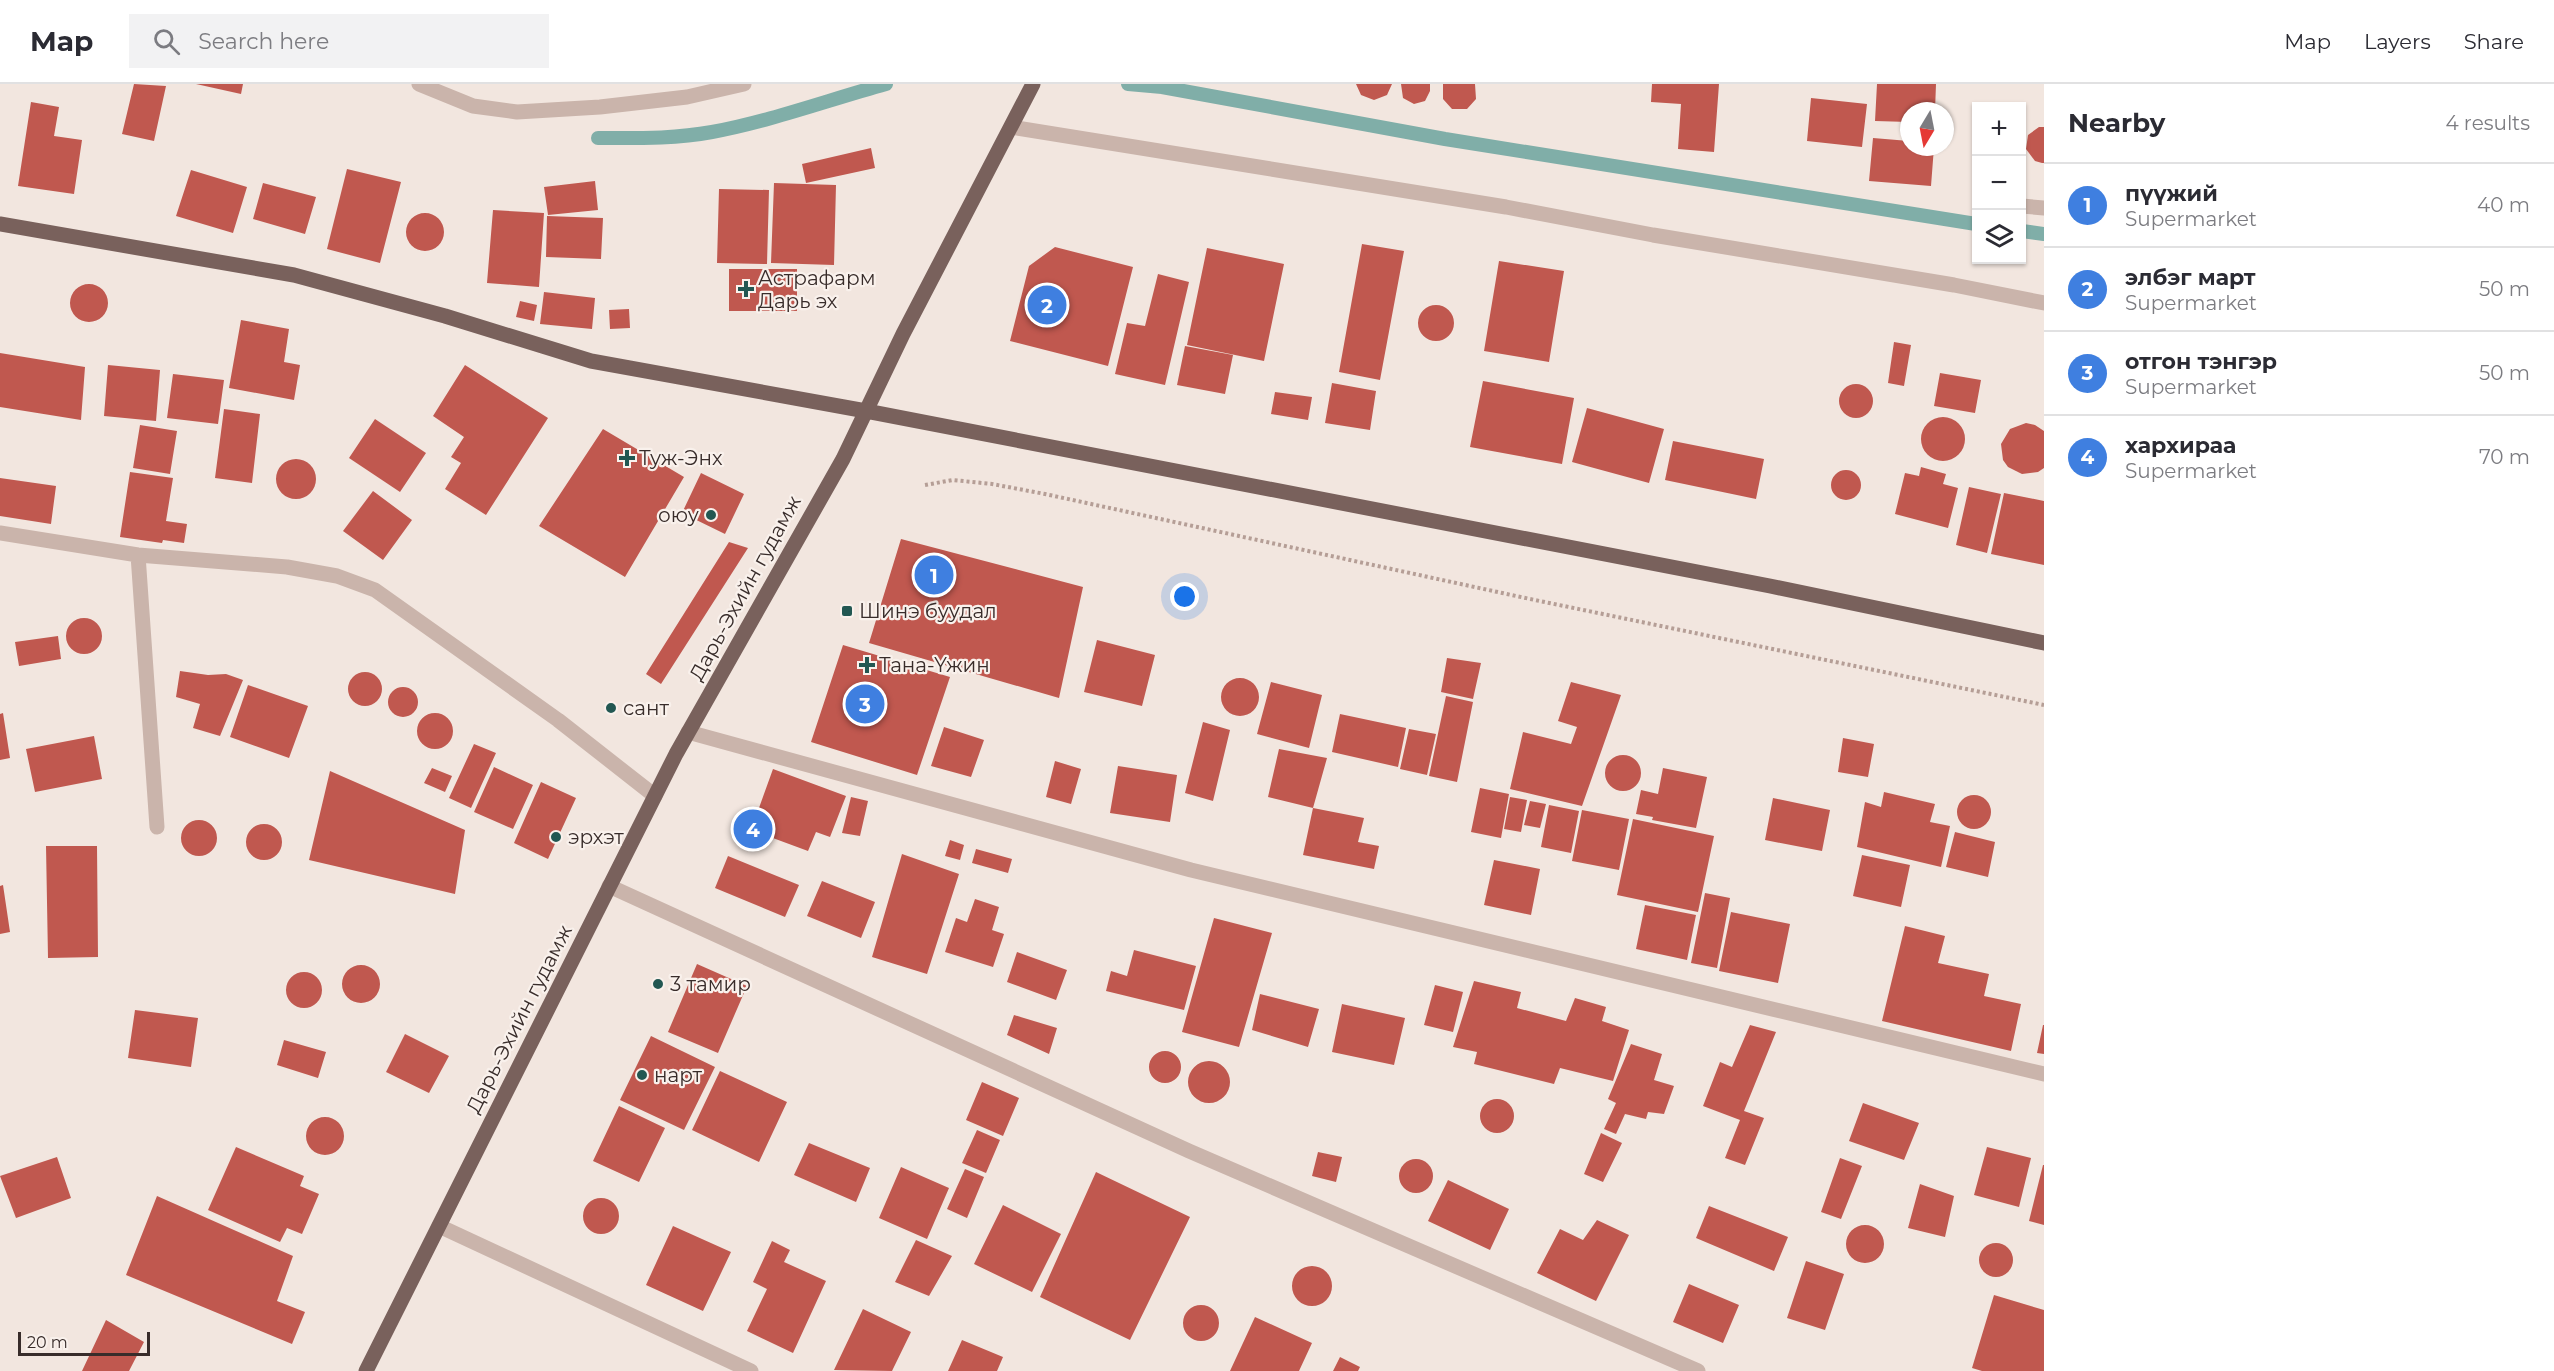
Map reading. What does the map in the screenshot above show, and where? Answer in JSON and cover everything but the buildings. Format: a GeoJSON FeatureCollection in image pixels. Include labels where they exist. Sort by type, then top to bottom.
{"type":"FeatureCollection","features":[{"type":"Feature","properties":{"kind":"main road","name":"Дарь-Эхийн гудамж"},"geometry":{"type":"LineString","coordinates":[[366,1371],[688,732],[843,459],[1033,84]]}},
{"type":"Feature","properties":{"kind":"main road"},"geometry":{"type":"LineString","coordinates":[[0,224],[294,275],[445,316],[591,361],[866,411],[1770,586],[2044,644]]}},
{"type":"Feature","properties":{"kind":"street"},"geometry":{"type":"LineString","coordinates":[[419,84],[473,106],[517,111],[600,107],[676,99],[744,84]]}},
{"type":"Feature","properties":{"kind":"street"},"geometry":{"type":"LineString","coordinates":[[1011,127],[1506,207],[1653,235],[1954,285],[2044,303]]}},
{"type":"Feature","properties":{"kind":"street"},"geometry":{"type":"LineString","coordinates":[[2026,206],[2044,208]]}},
{"type":"Feature","properties":{"kind":"street"},"geometry":{"type":"LineString","coordinates":[[0,533],[138,555],[287,567],[337,576],[375,590],[558,720],[656,796]]}},
{"type":"Feature","properties":{"kind":"street"},"geometry":{"type":"LineString","coordinates":[[138,555],[157,827]]}},
{"type":"Feature","properties":{"kind":"street"},"geometry":{"type":"LineString","coordinates":[[688,732],[1191,870],[2044,1074]]}},
{"type":"Feature","properties":{"kind":"street"},"geometry":{"type":"LineString","coordinates":[[609,886],[1189,1150],[1698,1371]]}},
{"type":"Feature","properties":{"kind":"street"},"geometry":{"type":"LineString","coordinates":[[439,1226],[751,1371]]}},
{"type":"Feature","properties":{"kind":"path"},"geometry":{"type":"LineString","coordinates":[[925,485],[953,480],[1035,492],[1518,597],[2044,705]]}},
{"type":"Feature","properties":{"kind":"waterway"},"geometry":{"type":"LineString","coordinates":[[598,138],[669,137],[712,132],[778,116],[886,84]]}},
{"type":"Feature","properties":{"kind":"waterway"},"geometry":{"type":"LineString","coordinates":[[1128,84],[1162,87],[1445,139],[1972,223]]}},
{"type":"Feature","properties":{"kind":"waterway"},"geometry":{"type":"LineString","coordinates":[[2026,232],[2044,234]]}},
{"type":"Feature","properties":{"kind":"place","name":"Астрафарм Дарь эх"},"geometry":{"type":"Point","coordinates":[746,289]}},
{"type":"Feature","properties":{"kind":"place","name":"элбэг март"},"geometry":{"type":"Point","coordinates":[1047,305]}},
{"type":"Feature","properties":{"kind":"place","name":"Туж-Энх"},"geometry":{"type":"Point","coordinates":[627,458]}},
{"type":"Feature","properties":{"kind":"place","name":"оюу"},"geometry":{"type":"Point","coordinates":[711,515]}},
{"type":"Feature","properties":{"kind":"place","name":"пүүжий"},"geometry":{"type":"Point","coordinates":[934,575]}},
{"type":"Feature","properties":{"kind":"place","name":"Шинэ буудал"},"geometry":{"type":"Point","coordinates":[847,611]}},
{"type":"Feature","properties":{"kind":"place","name":"Тана-Үжин"},"geometry":{"type":"Point","coordinates":[867,665]}},
{"type":"Feature","properties":{"kind":"place","name":"отгон тэнгэр"},"geometry":{"type":"Point","coordinates":[865,704]}},
{"type":"Feature","properties":{"kind":"place","name":"сант"},"geometry":{"type":"Point","coordinates":[611,708]}},
{"type":"Feature","properties":{"kind":"place","name":"хархираа"},"geometry":{"type":"Point","coordinates":[753,829]}},
{"type":"Feature","properties":{"kind":"place","name":"эрхэт"},"geometry":{"type":"Point","coordinates":[556,837]}},
{"type":"Feature","properties":{"kind":"place","name":"3 тамир"},"geometry":{"type":"Point","coordinates":[658,984]}},
{"type":"Feature","properties":{"kind":"place","name":"нарт"},"geometry":{"type":"Point","coordinates":[642,1075]}}]}
